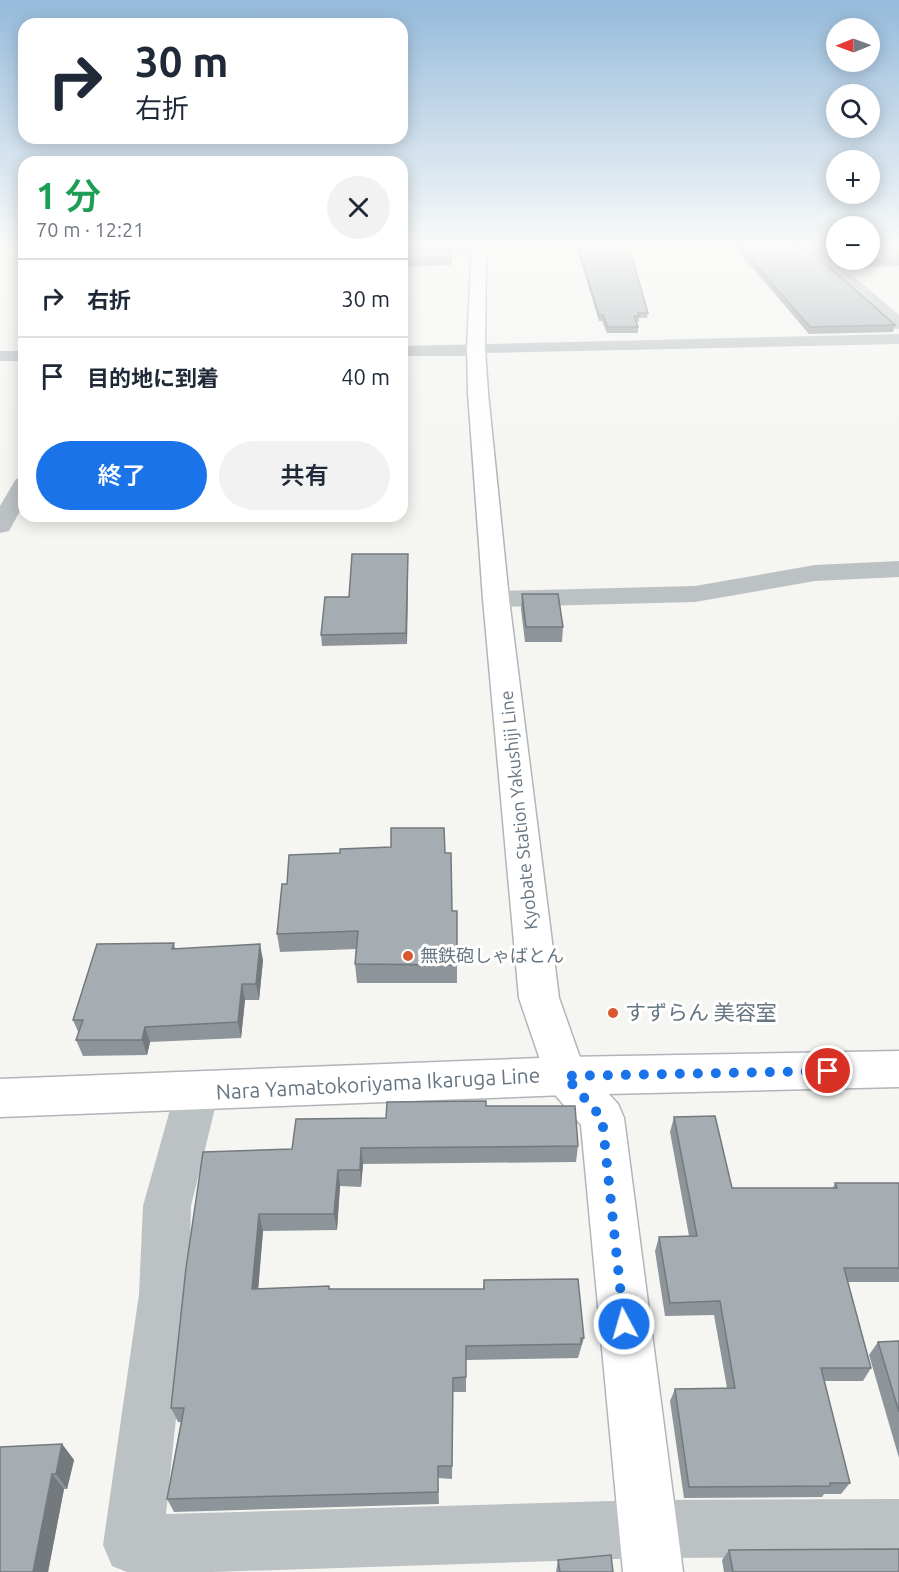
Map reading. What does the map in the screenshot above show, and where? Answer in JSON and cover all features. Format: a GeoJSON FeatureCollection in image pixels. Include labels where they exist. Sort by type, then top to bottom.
{"type":"FeatureCollection","features":[{"type":"Feature","properties":{"kind":"main road","name":"Kyobate Station Yakushiji Line"},"geometry":{"type":"LineString","coordinates":[[478,317],[478,393],[496,599],[539,998],[565,1076],[602,1118],[650,1551]]}},
{"type":"Feature","properties":{"kind":"main road","name":"Nara Yamatokoriyama Ikaruga Line"},"geometry":{"type":"LineString","coordinates":[[0,1098],[565,1076],[899,1069]]}},
{"type":"Feature","properties":{"kind":"street"},"geometry":{"type":"LineString","coordinates":[[408,351],[899,339]]}},
{"type":"Feature","properties":{"kind":"street"},"geometry":{"type":"LineString","coordinates":[[0,356],[18,357]]}},
{"type":"Feature","properties":{"kind":"street"},"geometry":{"type":"LineString","coordinates":[[0,526],[18,494]]}},
{"type":"Feature","properties":{"kind":"street"},"geometry":{"type":"LineString","coordinates":[[496,599],[695,594],[815,573],[899,569]]}},
{"type":"Feature","properties":{"kind":"street"},"geometry":{"type":"LineString","coordinates":[[197,1092],[167,1206],[164,1294],[133,1545],[650,1551],[899,1528]]}},
{"type":"Feature","properties":{"kind":"building"},"geometry":{"type":"Polygon","coordinates":[[[604,317],[634,317],[638,327],[608,327],[604,317]]]}},
{"type":"Feature","properties":{"kind":"building"},"geometry":{"type":"Polygon","coordinates":[[[802,317],[886,317],[895,325],[810,327],[802,317]]]}},
{"type":"Feature","properties":{"kind":"building"},"geometry":{"type":"Polygon","coordinates":[[[352,554],[408,554],[406,633],[321,635],[325,597],[349,597],[352,554]]]}},
{"type":"Feature","properties":{"kind":"building"},"geometry":{"type":"Polygon","coordinates":[[[522,594],[558,594],[563,627],[526,627],[522,594]]]}},
{"type":"Feature","properties":{"kind":"building"},"geometry":{"type":"Polygon","coordinates":[[[391,828],[444,828],[445,853],[451,853],[452,911],[457,911],[457,965],[355,964],[358,931],[277,934],[282,884],[287,884],[289,855],[340,853],[340,849],[391,847],[391,828]]]}},
{"type":"Feature","properties":{"kind":"building"},"geometry":{"type":"Polygon","coordinates":[[[174,943],[172,949],[260,944],[256,984],[242,984],[238,1022],[145,1027],[142,1040],[76,1040],[83,1020],[73,1020],[97,944],[174,943]]]}},
{"type":"Feature","properties":{"kind":"building"},"geometry":{"type":"Polygon","coordinates":[[[486,1101],[486,1106],[575,1106],[578,1146],[361,1148],[360,1170],[338,1170],[334,1214],[259,1214],[252,1289],[329,1286],[329,1289],[484,1289],[484,1280],[578,1279],[584,1338],[581,1338],[581,1344],[466,1346],[466,1377],[453,1378],[452,1466],[438,1466],[438,1492],[167,1499],[184,1408],[171,1408],[186,1268],[203,1152],[292,1149],[296,1119],[386,1118],[387,1102],[486,1101]]]}},
{"type":"Feature","properties":{"kind":"building"},"geometry":{"type":"Polygon","coordinates":[[[715,1116],[732,1188],[837,1188],[835,1183],[899,1183],[899,1268],[844,1268],[871,1368],[821,1368],[850,1483],[830,1483],[830,1486],[689,1487],[675,1389],[735,1388],[720,1301],[670,1303],[659,1237],[697,1236],[674,1117],[715,1116]]]}},
{"type":"Feature","properties":{"kind":"building"},"geometry":{"type":"Polygon","coordinates":[[[899,1341],[899,1412],[878,1342],[899,1341]]]}},
{"type":"Feature","properties":{"kind":"building"},"geometry":{"type":"Polygon","coordinates":[[[62,1444],[56,1474],[52,1474],[33,1572],[0,1572],[0,1447],[62,1444]]]}},
{"type":"Feature","properties":{"kind":"building"},"geometry":{"type":"Polygon","coordinates":[[[899,1549],[899,1572],[733,1572],[729,1550],[899,1549]]]}},
{"type":"Feature","properties":{"kind":"building"},"geometry":{"type":"Polygon","coordinates":[[[611,1555],[613,1572],[560,1572],[558,1560],[611,1555]]]}},
{"type":"Feature","properties":{"kind":"place","name":"無鉄砲しゃばとん"},"geometry":{"type":"Point","coordinates":[408,956]}},
{"type":"Feature","properties":{"kind":"place","name":"すずらん 美容室"},"geometry":{"type":"Point","coordinates":[613,1013]}},
{"type":"Feature","properties":{"kind":"route"},"geometry":{"type":"LineString","coordinates":[[624,1324],[602,1118],[565,1076],[828,1071]]}}]}
